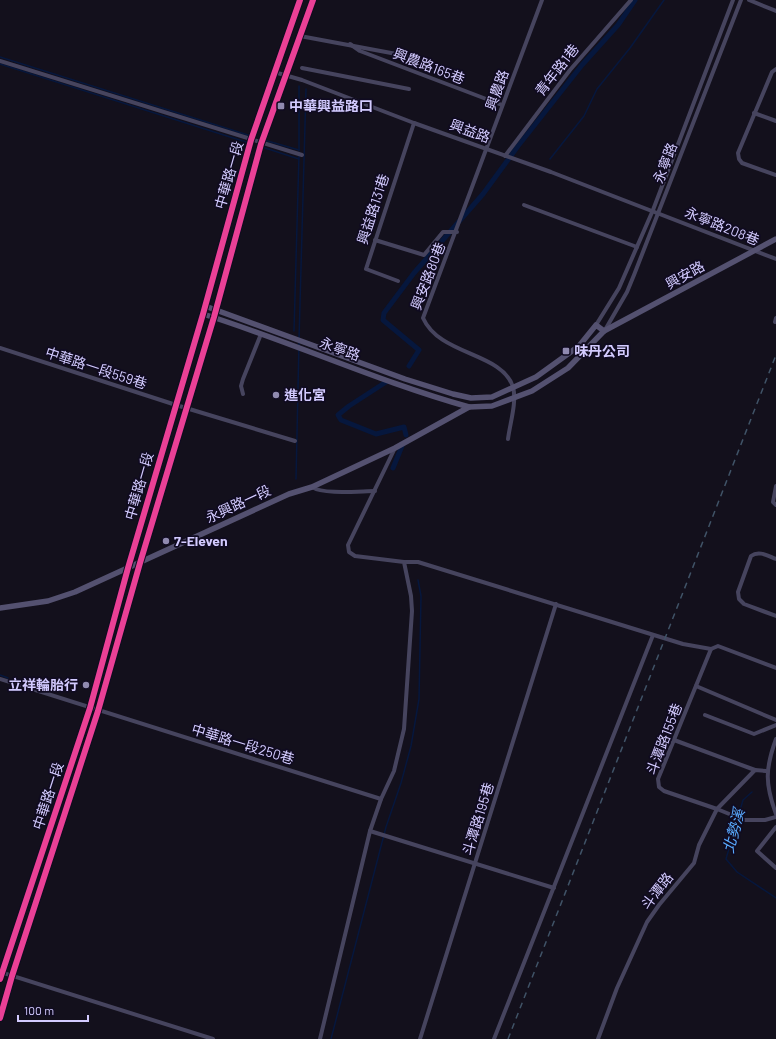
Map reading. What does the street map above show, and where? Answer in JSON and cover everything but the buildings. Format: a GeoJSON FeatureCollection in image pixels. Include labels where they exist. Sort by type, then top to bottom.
{"type":"FeatureCollection","features":[{"type":"Feature","properties":{"kind":"main road","name":"中華路一段"},"geometry":{"type":"LineString","coordinates":[[1,974],[90,708],[128,568],[203,314],[251,140],[300,0]]}},
{"type":"Feature","properties":{"kind":"main road","name":"中華路一段"},"geometry":{"type":"LineString","coordinates":[[0,1018],[12,976],[98,711],[140,563],[214,318],[261,144],[313,0]]}},
{"type":"Feature","properties":{"kind":"street","name":"興農路"},"geometry":{"type":"LineString","coordinates":[[457,232],[486,149],[542,0]]}},
{"type":"Feature","properties":{"kind":"street","name":"青年路1巷"},"geometry":{"type":"LineString","coordinates":[[505,156],[570,70],[631,0]]}},
{"type":"Feature","properties":{"kind":"street","name":"永寧路"},"geometry":{"type":"LineString","coordinates":[[596,325],[619,288],[653,210],[733,0]]}},
{"type":"Feature","properties":{"kind":"street","name":"永寧路"},"geometry":{"type":"LineString","coordinates":[[604,331],[627,292],[741,0]]}},
{"type":"Feature","properties":{"kind":"street"},"geometry":{"type":"LineString","coordinates":[[749,0],[776,11]]}},
{"type":"Feature","properties":{"kind":"street"},"geometry":{"type":"LineString","coordinates":[[300,36],[350,44],[418,58]]}},
{"type":"Feature","properties":{"kind":"street","name":"興農路165巷"},"geometry":{"type":"LineString","coordinates":[[350,44],[360,51],[502,106]]}},
{"type":"Feature","properties":{"kind":"street"},"geometry":{"type":"LineString","coordinates":[[0,61],[261,144],[302,155]]}},
{"type":"Feature","properties":{"kind":"street"},"geometry":{"type":"LineString","coordinates":[[302,68],[409,89]]}},
{"type":"Feature","properties":{"kind":"street"},"geometry":{"type":"LineString","coordinates":[[776,69],[772,72],[738,153],[739,159],[742,163],[776,175]]}},
{"type":"Feature","properties":{"kind":"street","name":"興益路"},"geometry":{"type":"LineString","coordinates":[[274,72],[286,75],[659,212]]}},
{"type":"Feature","properties":{"kind":"street"},"geometry":{"type":"LineString","coordinates":[[754,113],[776,121]]}},
{"type":"Feature","properties":{"kind":"street","name":"興益路131巷"},"geometry":{"type":"LineString","coordinates":[[398,282],[366,269],[414,123]]}},
{"type":"Feature","properties":{"kind":"street"},"geometry":{"type":"LineString","coordinates":[[524,205],[637,247]]}},
{"type":"Feature","properties":{"kind":"street","name":"永寧路208巷"},"geometry":{"type":"LineString","coordinates":[[659,212],[776,259]]}},
{"type":"Feature","properties":{"kind":"street"},"geometry":{"type":"LineString","coordinates":[[375,240],[424,255],[442,232],[457,232]]}},
{"type":"Feature","properties":{"kind":"street","name":"興安路80巷"},"geometry":{"type":"LineString","coordinates":[[457,232],[423,318],[427,328],[446,343],[498,368],[508,376],[513,388],[514,399],[508,439]]}},
{"type":"Feature","properties":{"kind":"street","name":"興安路"},"geometry":{"type":"LineString","coordinates":[[469,407],[492,406],[514,399],[544,384],[568,368],[604,331],[776,239]]}},
{"type":"Feature","properties":{"kind":"street","name":"永寧路"},"geometry":{"type":"LineString","coordinates":[[205,306],[405,379],[471,398]]}},
{"type":"Feature","properties":{"kind":"street","name":"永寧路"},"geometry":{"type":"LineString","coordinates":[[203,314],[469,407]]}},
{"type":"Feature","properties":{"kind":"street"},"geometry":{"type":"LineString","coordinates":[[604,331],[596,325],[579,346],[549,368],[513,388],[492,397],[471,398],[469,407],[456,416],[395,448],[348,545],[349,552],[360,557],[404,562],[418,562],[683,644],[711,649],[718,646],[776,668]]}},
{"type":"Feature","properties":{"kind":"street"},"geometry":{"type":"LineString","coordinates":[[243,394],[241,386],[243,379],[261,334]]}},
{"type":"Feature","properties":{"kind":"street","name":"中華路一段559巷"},"geometry":{"type":"LineString","coordinates":[[0,348],[176,405],[294,441]]}},
{"type":"Feature","properties":{"kind":"street","name":"永興路一段"},"geometry":{"type":"LineString","coordinates":[[0,608],[60,598],[140,563],[289,494],[312,487],[395,448]]}},
{"type":"Feature","properties":{"kind":"street"},"geometry":{"type":"LineString","coordinates":[[776,486],[773,502],[776,505]]}},
{"type":"Feature","properties":{"kind":"street"},"geometry":{"type":"LineString","coordinates":[[312,487],[327,490],[375,491]]}},
{"type":"Feature","properties":{"kind":"street"},"geometry":{"type":"LineString","coordinates":[[776,559],[760,553],[755,553],[751,556],[738,592],[739,599],[744,604],[776,616]]}},
{"type":"Feature","properties":{"kind":"street"},"geometry":{"type":"LineString","coordinates":[[320,1039],[370,831],[399,755],[407,703],[407,653],[412,611],[411,596],[404,562]]}},
{"type":"Feature","properties":{"kind":"street","name":"斗潭路195巷"},"geometry":{"type":"LineString","coordinates":[[420,1039],[556,604]]}},
{"type":"Feature","properties":{"kind":"street"},"geometry":{"type":"LineString","coordinates":[[494,1039],[653,635]]}},
{"type":"Feature","properties":{"kind":"street","name":"斗潭路155巷"},"geometry":{"type":"LineString","coordinates":[[711,649],[658,779],[659,787],[664,791],[717,809]]}},
{"type":"Feature","properties":{"kind":"street","name":"中華路一段250巷"},"geometry":{"type":"LineString","coordinates":[[0,679],[381,799]]}},
{"type":"Feature","properties":{"kind":"street"},"geometry":{"type":"LineString","coordinates":[[696,686],[776,720]]}},
{"type":"Feature","properties":{"kind":"street"},"geometry":{"type":"LineString","coordinates":[[705,715],[754,734],[776,725]]}},
{"type":"Feature","properties":{"kind":"street"},"geometry":{"type":"LineString","coordinates":[[717,809],[744,820],[766,820],[776,816],[766,771],[776,739]]}},
{"type":"Feature","properties":{"kind":"street"},"geometry":{"type":"LineString","coordinates":[[674,740],[755,770],[766,771]]}},
{"type":"Feature","properties":{"kind":"street","name":"斗潭路"},"geometry":{"type":"LineString","coordinates":[[598,1039],[617,988],[644,927],[659,905],[694,863],[699,845],[717,809],[755,770]]}},
{"type":"Feature","properties":{"kind":"street"},"geometry":{"type":"LineString","coordinates":[[776,827],[757,851],[776,868]]}},
{"type":"Feature","properties":{"kind":"street"},"geometry":{"type":"LineString","coordinates":[[370,831],[554,888]]}},
{"type":"Feature","properties":{"kind":"street"},"geometry":{"type":"LineString","coordinates":[[1,974],[12,976],[213,1039]]}},
{"type":"Feature","properties":{"kind":"waterway"},"geometry":{"type":"LineString","coordinates":[[409,366],[419,350],[383,320],[384,313],[414,273],[483,194],[518,146],[582,65],[618,25],[635,0]]}},
{"type":"Feature","properties":{"kind":"waterway"},"geometry":{"type":"LineString","coordinates":[[550,159],[584,116],[597,89],[630,48],[664,0]]}},
{"type":"Feature","properties":{"kind":"waterway"},"geometry":{"type":"LineString","coordinates":[[0,57],[251,136]]}},
{"type":"Feature","properties":{"kind":"waterway"},"geometry":{"type":"LineString","coordinates":[[0,64],[249,143]]}},
{"type":"Feature","properties":{"kind":"waterway"},"geometry":{"type":"LineString","coordinates":[[299,86],[299,151]]}},
{"type":"Feature","properties":{"kind":"waterway"},"geometry":{"type":"LineString","coordinates":[[299,339],[306,89]]}},
{"type":"Feature","properties":{"kind":"waterway"},"geometry":{"type":"LineString","coordinates":[[264,140],[299,150]]}},
{"type":"Feature","properties":{"kind":"waterway"},"geometry":{"type":"LineString","coordinates":[[262,147],[299,159]]}},
{"type":"Feature","properties":{"kind":"waterway"},"geometry":{"type":"LineString","coordinates":[[294,331],[299,155]]}},
{"type":"Feature","properties":{"kind":"waterway"},"geometry":{"type":"LineString","coordinates":[[296,479],[299,343]]}},
{"type":"Feature","properties":{"kind":"waterway"},"geometry":{"type":"LineString","coordinates":[[386,382],[338,415],[341,420],[376,434],[404,427],[406,435]]}},
{"type":"Feature","properties":{"kind":"waterway"},"geometry":{"type":"LineString","coordinates":[[393,468],[402,446]]}},
{"type":"Feature","properties":{"kind":"waterway"},"geometry":{"type":"LineString","coordinates":[[331,1039],[386,827],[401,783],[411,746],[419,699],[421,596],[418,580]]}},
{"type":"Feature","properties":{"kind":"waterway"},"geometry":{"type":"LineString","coordinates":[[0,675],[8,678]]}},
{"type":"Feature","properties":{"kind":"waterway","name":"北勢溪"},"geometry":{"type":"LineString","coordinates":[[752,792],[743,800],[726,859],[737,872],[776,898]]}},
{"type":"Feature","properties":{"kind":"railway"},"geometry":{"type":"LineString","coordinates":[[508,1039],[776,355]]}},
{"type":"Feature","properties":{"kind":"cycle path"},"geometry":{"type":"LineString","coordinates":[[0,979],[90,708],[128,568],[203,314],[251,140],[300,0]]}},
{"type":"Feature","properties":{"kind":"cycle path"},"geometry":{"type":"LineString","coordinates":[[0,1018],[12,976],[98,711],[140,563],[214,317],[261,144],[313,0]]}},
{"type":"Feature","properties":{"kind":"place","name":"中華興益路口"},"geometry":{"type":"Point","coordinates":[281,106]}},
{"type":"Feature","properties":{"kind":"place","name":"味丹公司"},"geometry":{"type":"Point","coordinates":[566,351]}},
{"type":"Feature","properties":{"kind":"place","name":"進化宮"},"geometry":{"type":"Point","coordinates":[276,395]}},
{"type":"Feature","properties":{"kind":"place","name":"7-Eleven"},"geometry":{"type":"Point","coordinates":[166,541]}},
{"type":"Feature","properties":{"kind":"place","name":"立祥輪胎行"},"geometry":{"type":"Point","coordinates":[86,685]}}]}
